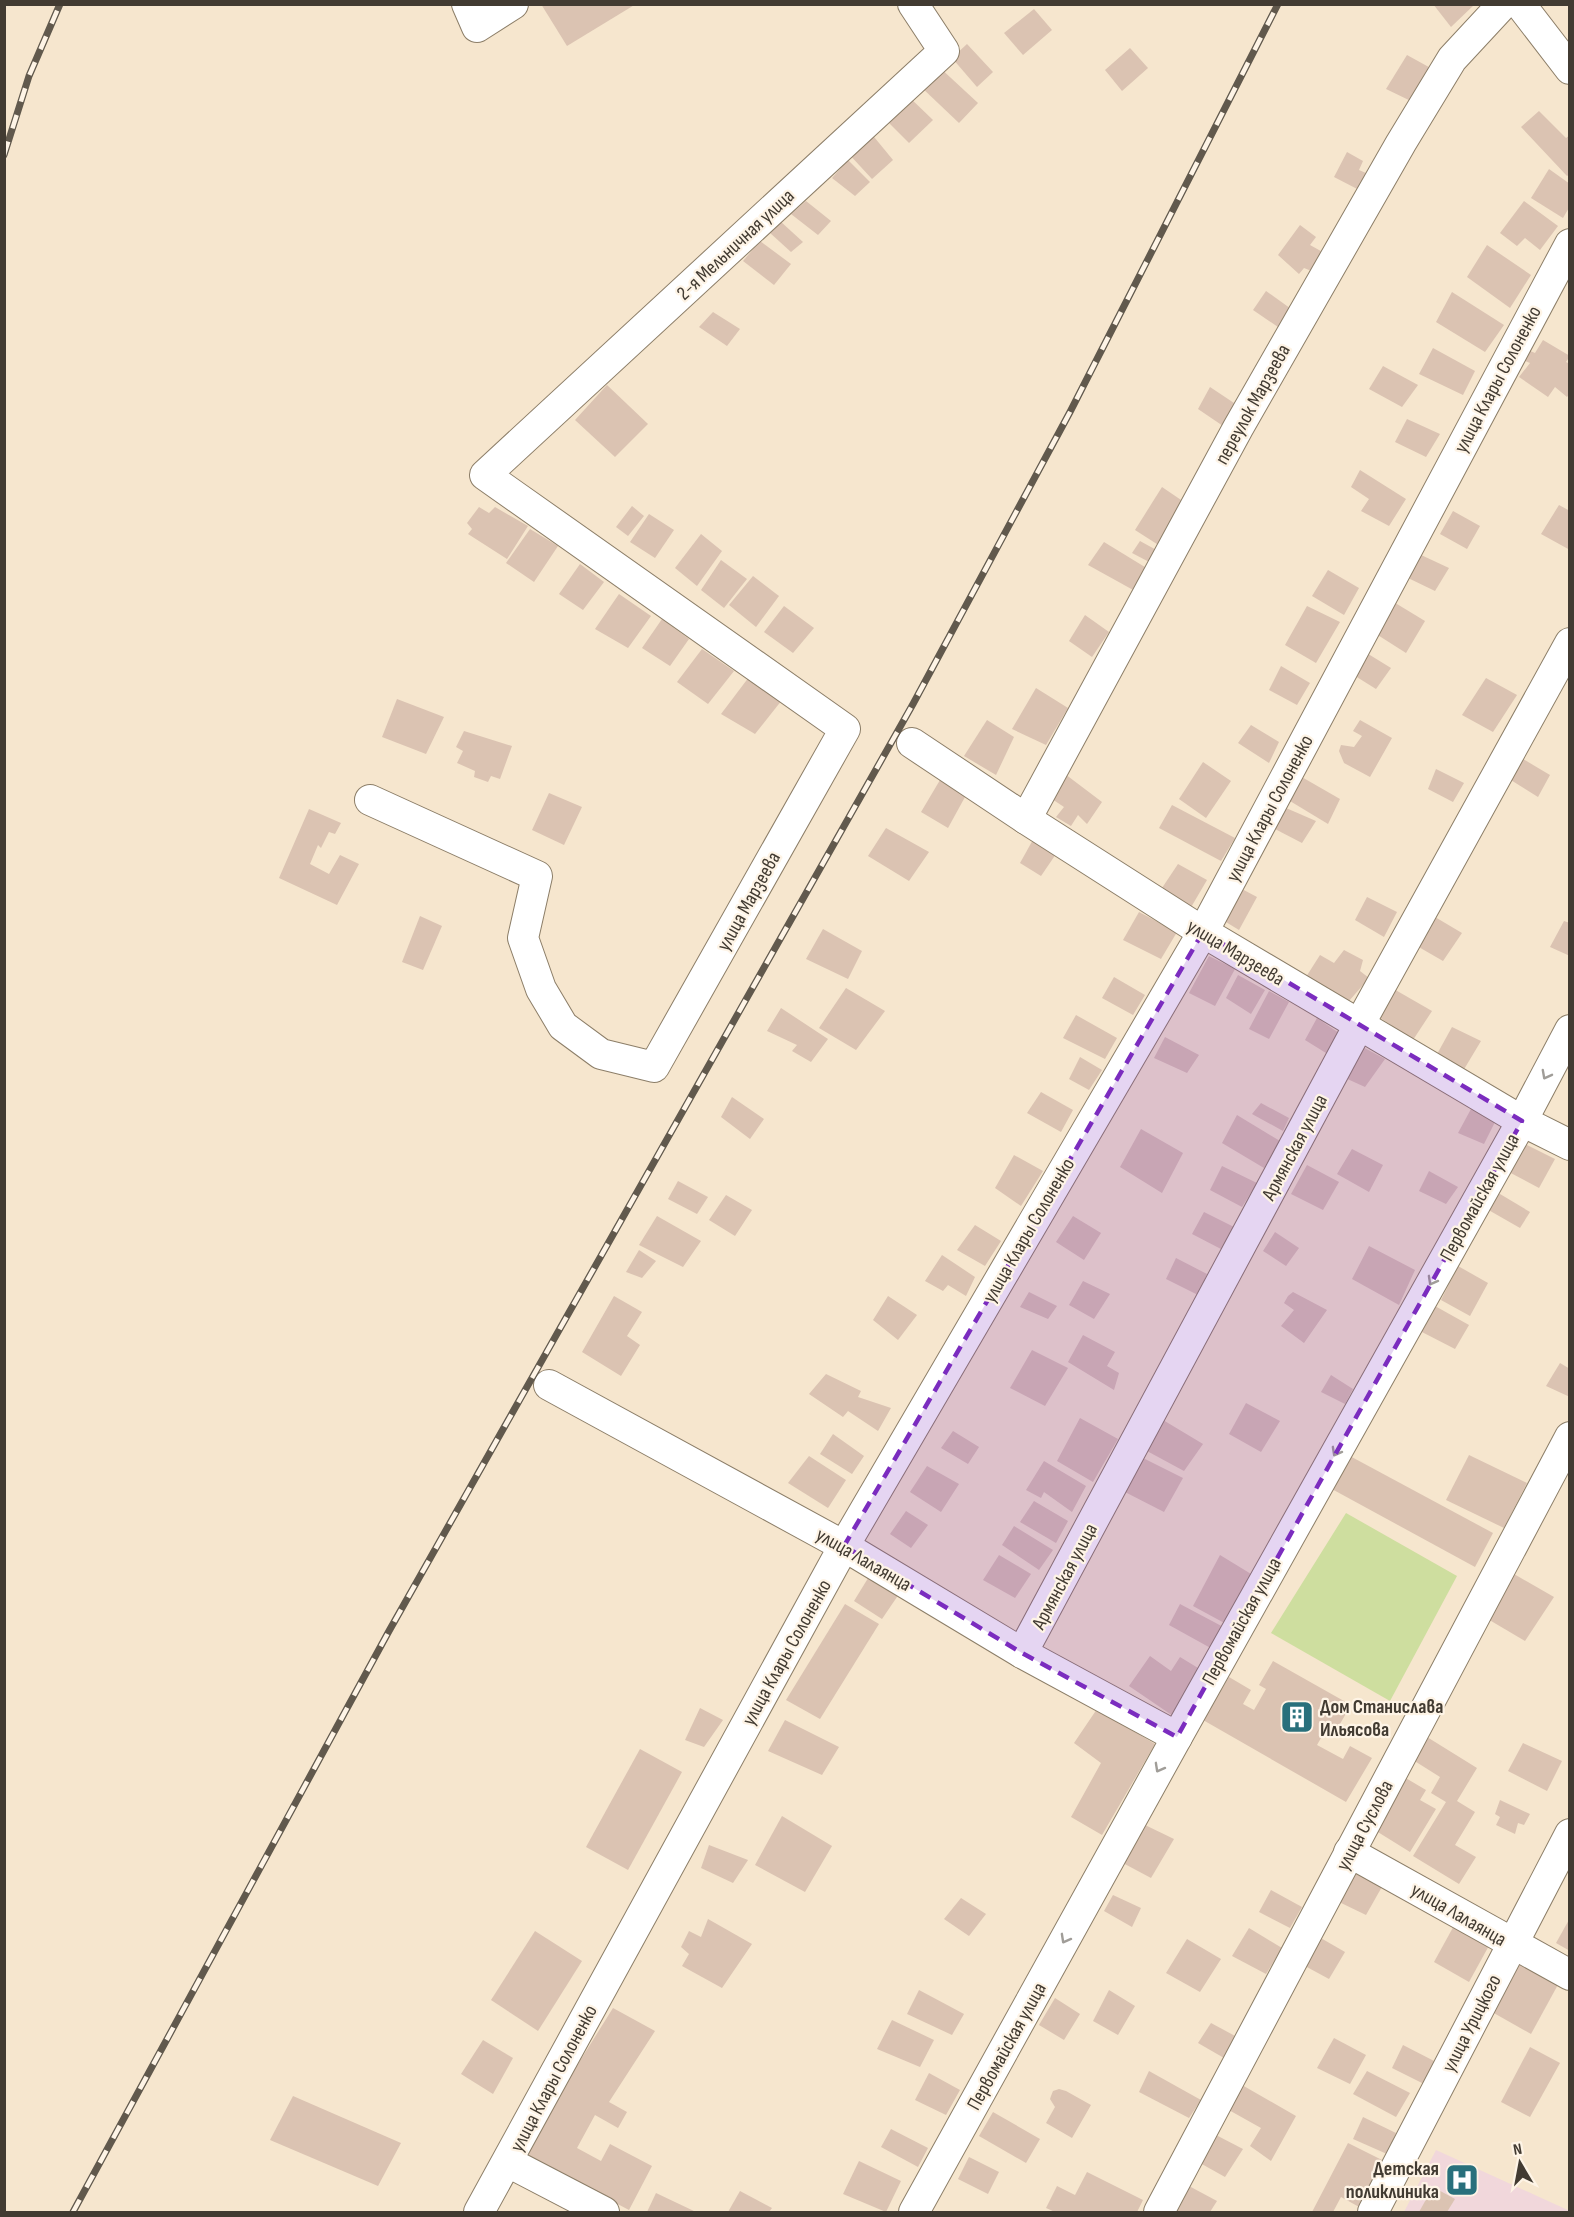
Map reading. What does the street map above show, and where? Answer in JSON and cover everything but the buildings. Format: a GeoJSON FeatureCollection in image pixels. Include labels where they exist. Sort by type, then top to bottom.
{"type":"FeatureCollection","features":[{"type":"Feature","properties":{"kind":"street"},"geometry":{"type":"LineString","coordinates":[[472,16],[513,4]]}},
{"type":"Feature","properties":{"kind":"street","name":"2-я Мельничная улица"},"geometry":{"type":"LineString","coordinates":[[485,475],[944,51],[914,4]]}},
{"type":"Feature","properties":{"kind":"street","name":"переулок Марзеева"},"geometry":{"type":"LineString","coordinates":[[1026,819],[1238,428],[1401,143],[1452,59],[1503,4]]}},
{"type":"Feature","properties":{"kind":"street"},"geometry":{"type":"LineString","coordinates":[[1520,4],[1569,69]]}},
{"type":"Feature","properties":{"kind":"street","name":"улица Клары Солоненко"},"geometry":{"type":"LineString","coordinates":[[479,2212],[844,1546],[1203,932],[1569,244]]}},
{"type":"Feature","properties":{"kind":"street","name":"улица Марзеева"},"geometry":{"type":"LineString","coordinates":[[370,800],[537,876],[523,938],[541,989],[563,1026],[601,1054],[654,1067],[845,729],[485,475]]}},
{"type":"Feature","properties":{"kind":"street","name":"Армянская улица"},"geometry":{"type":"LineString","coordinates":[[1022,1653],[1359,1025],[1569,644]]}},
{"type":"Feature","properties":{"kind":"street","name":"улица Марзеева"},"geometry":{"type":"LineString","coordinates":[[912,743],[1203,932],[1522,1120],[1569,1145]]}},
{"type":"Feature","properties":{"kind":"street","name":"Первомайская улица"},"geometry":{"type":"LineString","coordinates":[[914,2212],[1522,1120],[1569,1030]]}},
{"type":"Feature","properties":{"kind":"street","name":"улица Лалаянца"},"geometry":{"type":"LineString","coordinates":[[549,1385],[844,1546],[1022,1653],[1177,1737]]}},
{"type":"Feature","properties":{"kind":"street","name":"улица Суслова"},"geometry":{"type":"LineString","coordinates":[[1159,2212],[1569,1437]]}},
{"type":"Feature","properties":{"kind":"street","name":"улица Урицкого"},"geometry":{"type":"LineString","coordinates":[[1373,2212],[1569,1834]]}},
{"type":"Feature","properties":{"kind":"street","name":"улица Лалаянца"},"geometry":{"type":"LineString","coordinates":[[1349,1852],[1569,1975]]}},
{"type":"Feature","properties":{"kind":"street"},"geometry":{"type":"LineString","coordinates":[[508,2162],[604,2212]]}},
{"type":"Feature","properties":{"kind":"highlighted area"},"geometry":{"type":"Polygon","coordinates":[[[1203,932],[1522,1121],[1177,1737],[1022,1653],[844,1546],[1203,932]]]}},
{"type":"Feature","properties":{"kind":"shaded area","name":"Детская поликлиника"},"geometry":{"type":"Polygon","coordinates":[[[1436,2150],[1570,2211],[1404,2212],[1436,2150]]]}},
{"type":"Feature","properties":{"kind":"green space"},"geometry":{"type":"Polygon","coordinates":[[[1346,1513],[1457,1576],[1390,1701],[1271,1633],[1346,1513]]]}},
{"type":"Feature","properties":{"kind":"railway"},"geometry":{"type":"LineString","coordinates":[[4,155],[29,76],[60,4]]}},
{"type":"Feature","properties":{"kind":"railway"},"geometry":{"type":"LineString","coordinates":[[73,2212],[389,1631],[913,704],[1070,412],[1278,4]]}},
{"type":"Feature","properties":{"kind":"place","name":"Дом Станислава Ильясова"},"geometry":{"type":"Point","coordinates":[1297,1717]}},
{"type":"Feature","properties":{"kind":"place","name":"Детская поликлиника"},"geometry":{"type":"Point","coordinates":[1462,2180]}}]}
